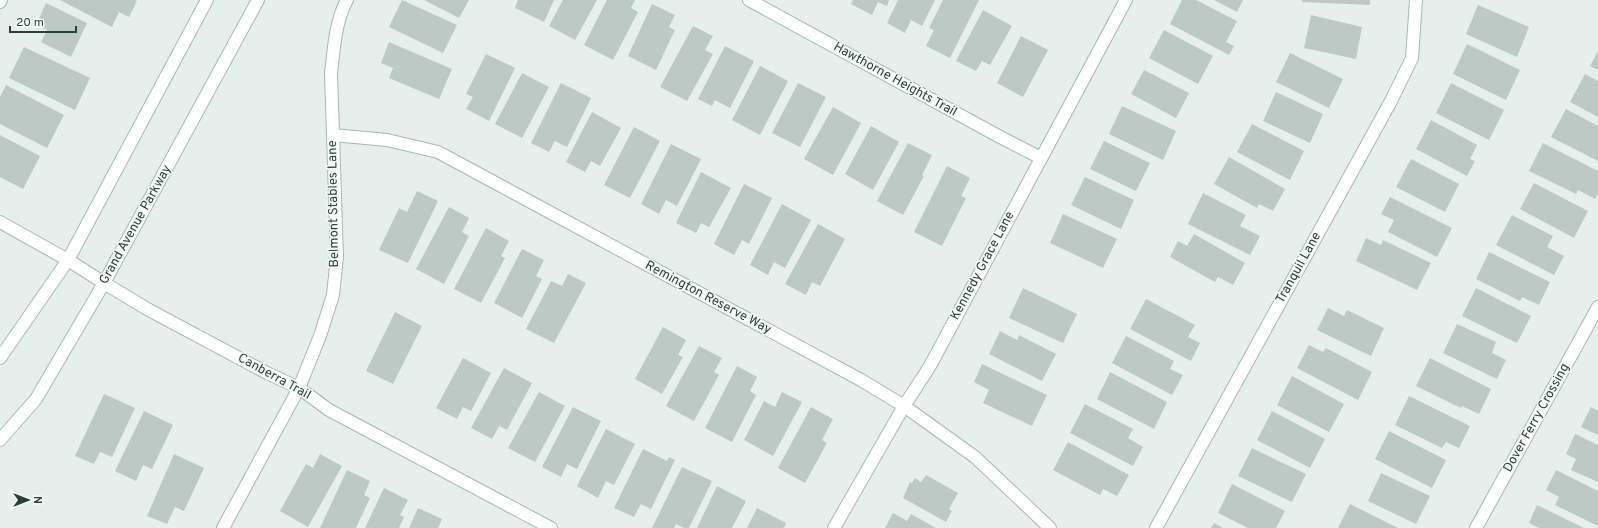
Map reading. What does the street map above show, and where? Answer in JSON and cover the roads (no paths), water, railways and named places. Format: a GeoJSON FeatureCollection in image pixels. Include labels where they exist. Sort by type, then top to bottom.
{"type":"FeatureCollection","features":[{"type":"Feature","properties":{"kind":"street"},"geometry":{"type":"LineString","coordinates":[[0,358],[68,260],[207,0]]}},
{"type":"Feature","properties":{"kind":"street","name":"Grand Avenue Parkway"},"geometry":{"type":"LineString","coordinates":[[0,440],[36,399],[104,283],[258,0]]}},
{"type":"Feature","properties":{"kind":"street","name":"Belmont Stables Lane"},"geometry":{"type":"LineString","coordinates":[[223,528],[299,388],[320,336],[332,295],[336,256],[331,73],[332,59],[341,11],[347,0]]}},
{"type":"Feature","properties":{"kind":"street","name":"Hawthorne Heights Trail"},"geometry":{"type":"LineString","coordinates":[[749,0],[1002,138],[1042,158]]}},
{"type":"Feature","properties":{"kind":"street","name":"Kennedy Grace Lane"},"geometry":{"type":"LineString","coordinates":[[834,528],[904,406],[930,366],[1126,0]]}},
{"type":"Feature","properties":{"kind":"street","name":"Tranquil Lane"},"geometry":{"type":"LineString","coordinates":[[1156,528],[1391,101],[1412,58],[1416,0]]}},
{"type":"Feature","properties":{"kind":"street","name":"Remington Reserve Way"},"geometry":{"type":"LineString","coordinates":[[333,135],[387,140],[438,152],[861,380],[904,406],[975,457],[1050,528]]}},
{"type":"Feature","properties":{"kind":"street","name":"Canberra Trail"},"geometry":{"type":"LineString","coordinates":[[0,222],[68,260],[149,310],[267,373],[299,388],[329,410],[551,528]]}},
{"type":"Feature","properties":{"kind":"street","name":"Dover Ferry Crossing"},"geometry":{"type":"LineString","coordinates":[[1476,528],[1598,308]]}}]}
